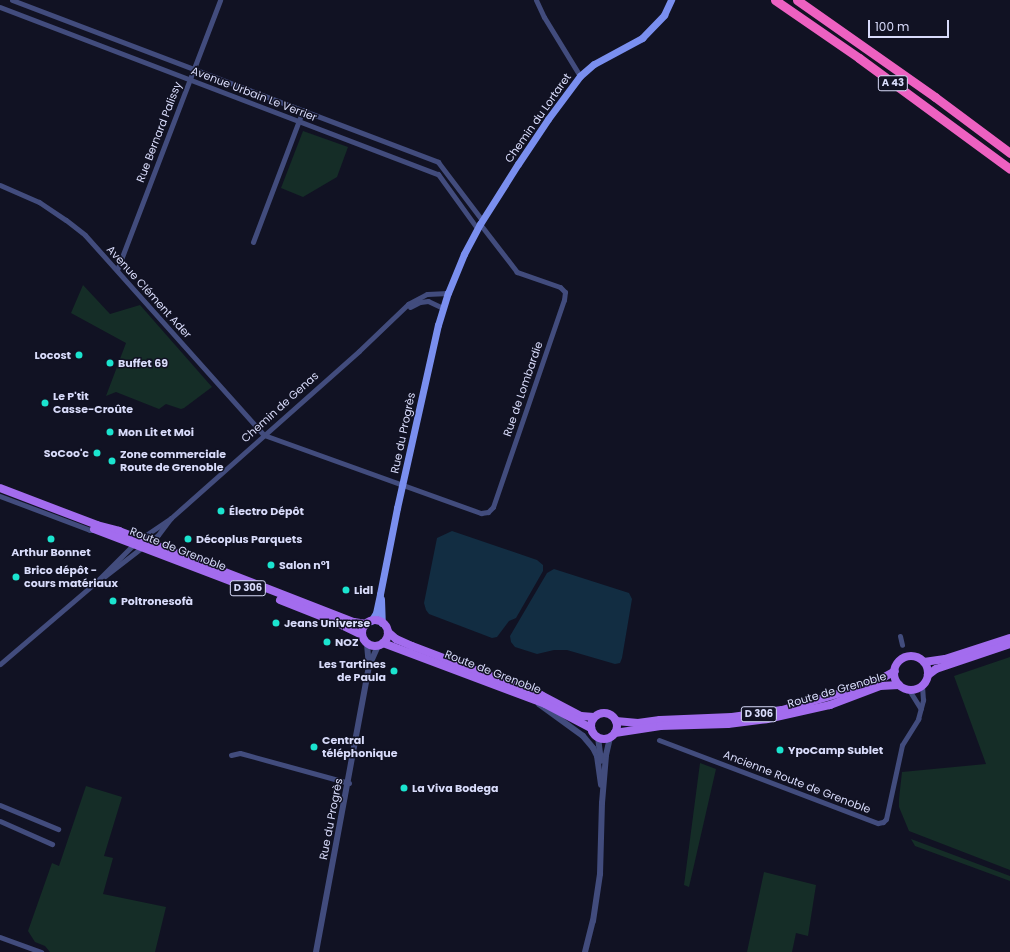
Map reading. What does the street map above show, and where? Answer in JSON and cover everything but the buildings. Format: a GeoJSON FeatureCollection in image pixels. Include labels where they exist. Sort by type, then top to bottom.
{"type":"FeatureCollection","features":[{"type":"Feature","properties":{"kind":"highway","name":"A 43"},"geometry":{"type":"LineString","coordinates":[[775,0],[859,58],[1010,169]]}},
{"type":"Feature","properties":{"kind":"highway","name":"A 43"},"geometry":{"type":"LineString","coordinates":[[797,0],[935,97],[1010,153]]}},
{"type":"Feature","properties":{"kind":"main road","name":"Chemin du Lortaret"},"geometry":{"type":"LineString","coordinates":[[454,279],[480,224],[548,120],[580,76],[594,64],[642,38],[664,16],[671,0]]}},
{"type":"Feature","properties":{"kind":"main road","name":"Rue du Progrès"},"geometry":{"type":"LineString","coordinates":[[369,623],[376,613],[443,308],[454,279]]}},
{"type":"Feature","properties":{"kind":"main road","name":"Route de Grenoble"},"geometry":{"type":"LineString","coordinates":[[0,488],[97,526],[119,531],[141,544],[312,612],[362,635]]}},
{"type":"Feature","properties":{"kind":"main road","name":"Route de Grenoble"},"geometry":{"type":"LineString","coordinates":[[0,492],[88,525],[96,530],[141,544],[354,622],[369,623]]}},
{"type":"Feature","properties":{"kind":"main road","name":"Rue du Progrès"},"geometry":{"type":"LineString","coordinates":[[380,594],[382,623]]}},
{"type":"Feature","properties":{"kind":"main road"},"geometry":{"type":"LineString","coordinates":[[369,623],[382,623],[388,632],[381,645],[367,644],[362,635],[369,623]]}},
{"type":"Feature","properties":{"kind":"main road","name":"Route de Grenoble"},"geometry":{"type":"LineString","coordinates":[[388,632],[396,639],[412,646],[541,695],[581,716],[594,717]]}},
{"type":"Feature","properties":{"kind":"main road"},"geometry":{"type":"LineString","coordinates":[[1010,638],[945,659],[924,662],[916,658],[908,657],[898,663],[895,676],[899,684],[909,690],[922,686],[928,675],[936,669],[1010,644]]}},
{"type":"Feature","properties":{"kind":"main road","name":"Route de Grenoble"},"geometry":{"type":"LineString","coordinates":[[381,645],[395,646],[545,704],[591,728]]}},
{"type":"Feature","properties":{"kind":"main road"},"geometry":{"type":"LineString","coordinates":[[924,662],[928,675]]}},
{"type":"Feature","properties":{"kind":"main road","name":"Route de Grenoble"},"geometry":{"type":"LineString","coordinates":[[616,721],[638,723],[660,720],[725,718],[782,710],[848,691],[879,680],[895,671]]}},
{"type":"Feature","properties":{"kind":"main road","name":"Route de Grenoble"},"geometry":{"type":"LineString","coordinates":[[612,735],[660,726],[728,724],[773,718],[830,705],[880,686],[899,684]]}},
{"type":"Feature","properties":{"kind":"main road"},"geometry":{"type":"LineString","coordinates":[[600,713],[608,713],[616,721],[612,735],[604,739],[598,737],[591,728],[594,717],[600,713]]}},
{"type":"Feature","properties":{"kind":"street","name":"Avenue Urbain Le Verrier"},"geometry":{"type":"LineString","coordinates":[[12,0],[438,162],[480,224]]}},
{"type":"Feature","properties":{"kind":"street","name":"Rue Bernard Palissy"},"geometry":{"type":"LineString","coordinates":[[117,270],[220,0]]}},
{"type":"Feature","properties":{"kind":"street"},"geometry":{"type":"LineString","coordinates":[[536,0],[544,17],[580,76]]}},
{"type":"Feature","properties":{"kind":"street","name":"Avenue Urbain Le Verrier"},"geometry":{"type":"LineString","coordinates":[[0,7],[438,174],[480,224]]}},
{"type":"Feature","properties":{"kind":"street"},"geometry":{"type":"LineString","coordinates":[[253,242],[303,110]]}},
{"type":"Feature","properties":{"kind":"street","name":"Avenue Clément Ader"},"geometry":{"type":"LineString","coordinates":[[0,185],[39,202],[85,235],[264,435]]}},
{"type":"Feature","properties":{"kind":"street","name":"Rue de Lombardie"},"geometry":{"type":"LineString","coordinates":[[264,435],[480,513],[488,512],[493,507],[564,300],[565,292],[560,286],[517,272],[480,224]]}},
{"type":"Feature","properties":{"kind":"street","name":"Chemin de Genas"},"geometry":{"type":"LineString","coordinates":[[0,664],[171,518],[402,312],[408,304],[433,292],[448,294]]}},
{"type":"Feature","properties":{"kind":"street","name":"Chemin de Genas"},"geometry":{"type":"LineString","coordinates":[[402,312],[420,302],[432,302],[443,308]]}},
{"type":"Feature","properties":{"kind":"street","name":"Route de Grenoble"},"geometry":{"type":"LineString","coordinates":[[0,484],[119,531]]}},
{"type":"Feature","properties":{"kind":"street","name":"Route de Grenoble"},"geometry":{"type":"LineString","coordinates":[[0,496],[90,530],[96,530]]}},
{"type":"Feature","properties":{"kind":"street","name":"Chemin de Genas"},"geometry":{"type":"LineString","coordinates":[[94,584],[141,544],[158,534],[171,518]]}},
{"type":"Feature","properties":{"kind":"street"},"geometry":{"type":"LineString","coordinates":[[900,636],[902,645]]}},
{"type":"Feature","properties":{"kind":"street","name":"Rue du Progrès"},"geometry":{"type":"LineString","coordinates":[[367,644],[370,666]]}},
{"type":"Feature","properties":{"kind":"street","name":"Rue du Progrès"},"geometry":{"type":"LineString","coordinates":[[316,952],[349,784],[370,666],[381,645]]}},
{"type":"Feature","properties":{"kind":"street","name":"Ancienne Route de Grenoble"},"geometry":{"type":"LineString","coordinates":[[659,740],[878,823],[883,822],[886,819],[898,756],[906,737],[918,719],[921,709],[922,686]]}},
{"type":"Feature","properties":{"kind":"street"},"geometry":{"type":"LineString","coordinates":[[909,690],[921,709]]}},
{"type":"Feature","properties":{"kind":"street"},"geometry":{"type":"LineString","coordinates":[[530,699],[583,736],[593,748],[597,756],[602,797]]}},
{"type":"Feature","properties":{"kind":"street"},"geometry":{"type":"LineString","coordinates":[[602,797],[606,755],[612,735]]}},
{"type":"Feature","properties":{"kind":"street"},"geometry":{"type":"LineString","coordinates":[[586,952],[593,921],[600,874],[602,797],[600,748],[598,737]]}},
{"type":"Feature","properties":{"kind":"street"},"geometry":{"type":"LineString","coordinates":[[231,755],[240,753],[349,784]]}},
{"type":"Feature","properties":{"kind":"street"},"geometry":{"type":"LineString","coordinates":[[0,805],[58,829]]}},
{"type":"Feature","properties":{"kind":"street"},"geometry":{"type":"LineString","coordinates":[[0,821],[52,844]]}},
{"type":"Feature","properties":{"kind":"street"},"geometry":{"type":"LineString","coordinates":[[0,937],[41,952]]}},
{"type":"Feature","properties":{"kind":"green space"},"geometry":{"type":"Polygon","coordinates":[[[303,131],[348,147],[337,177],[303,197],[281,188],[303,131]]]}},
{"type":"Feature","properties":{"kind":"green space"},"geometry":{"type":"Polygon","coordinates":[[[83,285],[110,314],[140,305],[212,387],[181,409],[166,404],[159,409],[116,392],[106,396],[126,343],[71,313],[83,285]]]}},
{"type":"Feature","properties":{"kind":"green space"},"geometry":{"type":"Polygon","coordinates":[[[1010,657],[1010,870],[909,831],[899,807],[899,799],[902,772],[986,764],[954,676],[1010,657]]]}},
{"type":"Feature","properties":{"kind":"green space"},"geometry":{"type":"Polygon","coordinates":[[[700,763],[716,769],[689,887],[684,885],[700,763]]]}},
{"type":"Feature","properties":{"kind":"green space"},"geometry":{"type":"Polygon","coordinates":[[[86,786],[122,797],[104,856],[113,858],[103,894],[166,907],[155,952],[50,952],[45,946],[35,942],[28,931],[52,863],[59,866],[86,786]]]}},
{"type":"Feature","properties":{"kind":"green space"},"geometry":{"type":"Polygon","coordinates":[[[911,839],[1010,876],[1010,881],[915,846],[911,839]]]}},
{"type":"Feature","properties":{"kind":"green space"},"geometry":{"type":"Polygon","coordinates":[[[764,872],[816,885],[808,936],[796,933],[792,952],[747,952],[764,872]]]}},
{"type":"Feature","properties":{"kind":"water"},"geometry":{"type":"Polygon","coordinates":[[[452,531],[537,560],[543,565],[543,571],[516,618],[509,621],[497,637],[492,638],[429,614],[426,610],[424,603],[437,538],[452,531]]]}},
{"type":"Feature","properties":{"kind":"water"},"geometry":{"type":"Polygon","coordinates":[[[554,569],[629,593],[632,599],[620,663],[615,664],[567,650],[554,650],[537,654],[515,647],[511,642],[510,636],[547,573],[554,569]]]}},
{"type":"Feature","properties":{"kind":"place","name":"Locost"},"geometry":{"type":"Point","coordinates":[79,355]}},
{"type":"Feature","properties":{"kind":"place","name":"Buffet 69"},"geometry":{"type":"Point","coordinates":[110,363]}},
{"type":"Feature","properties":{"kind":"place","name":"Le P'tit Casse-Croûte"},"geometry":{"type":"Point","coordinates":[45,403]}},
{"type":"Feature","properties":{"kind":"place","name":"Mon Lit et Moi"},"geometry":{"type":"Point","coordinates":[110,432]}},
{"type":"Feature","properties":{"kind":"place","name":"SoCoo'c"},"geometry":{"type":"Point","coordinates":[97,453]}},
{"type":"Feature","properties":{"kind":"place","name":"Zone commerciale Route de Grenoble"},"geometry":{"type":"Point","coordinates":[112,461]}},
{"type":"Feature","properties":{"kind":"place","name":"Électro Dépôt"},"geometry":{"type":"Point","coordinates":[221,511]}},
{"type":"Feature","properties":{"kind":"place","name":"Arthur Bonnet"},"geometry":{"type":"Point","coordinates":[51,539]}},
{"type":"Feature","properties":{"kind":"place","name":"Décoplus Parquets"},"geometry":{"type":"Point","coordinates":[188,539]}},
{"type":"Feature","properties":{"kind":"place","name":"Salon n°1"},"geometry":{"type":"Point","coordinates":[271,565]}},
{"type":"Feature","properties":{"kind":"place","name":"Brico dépôt - cours matériaux"},"geometry":{"type":"Point","coordinates":[16,577]}},
{"type":"Feature","properties":{"kind":"place","name":"Lidl"},"geometry":{"type":"Point","coordinates":[346,590]}},
{"type":"Feature","properties":{"kind":"place","name":"Poltronesofà"},"geometry":{"type":"Point","coordinates":[113,601]}},
{"type":"Feature","properties":{"kind":"place","name":"Jeans Universe"},"geometry":{"type":"Point","coordinates":[276,623]}},
{"type":"Feature","properties":{"kind":"place","name":"NOZ"},"geometry":{"type":"Point","coordinates":[327,642]}},
{"type":"Feature","properties":{"kind":"place","name":"Les Tartines de Paula"},"geometry":{"type":"Point","coordinates":[394,671]}},
{"type":"Feature","properties":{"kind":"place","name":"Central téléphonique"},"geometry":{"type":"Point","coordinates":[314,747]}},
{"type":"Feature","properties":{"kind":"place","name":"YpoCamp Sublet"},"geometry":{"type":"Point","coordinates":[780,750]}},
{"type":"Feature","properties":{"kind":"place","name":"La Viva Bodega"},"geometry":{"type":"Point","coordinates":[404,788]}}]}
